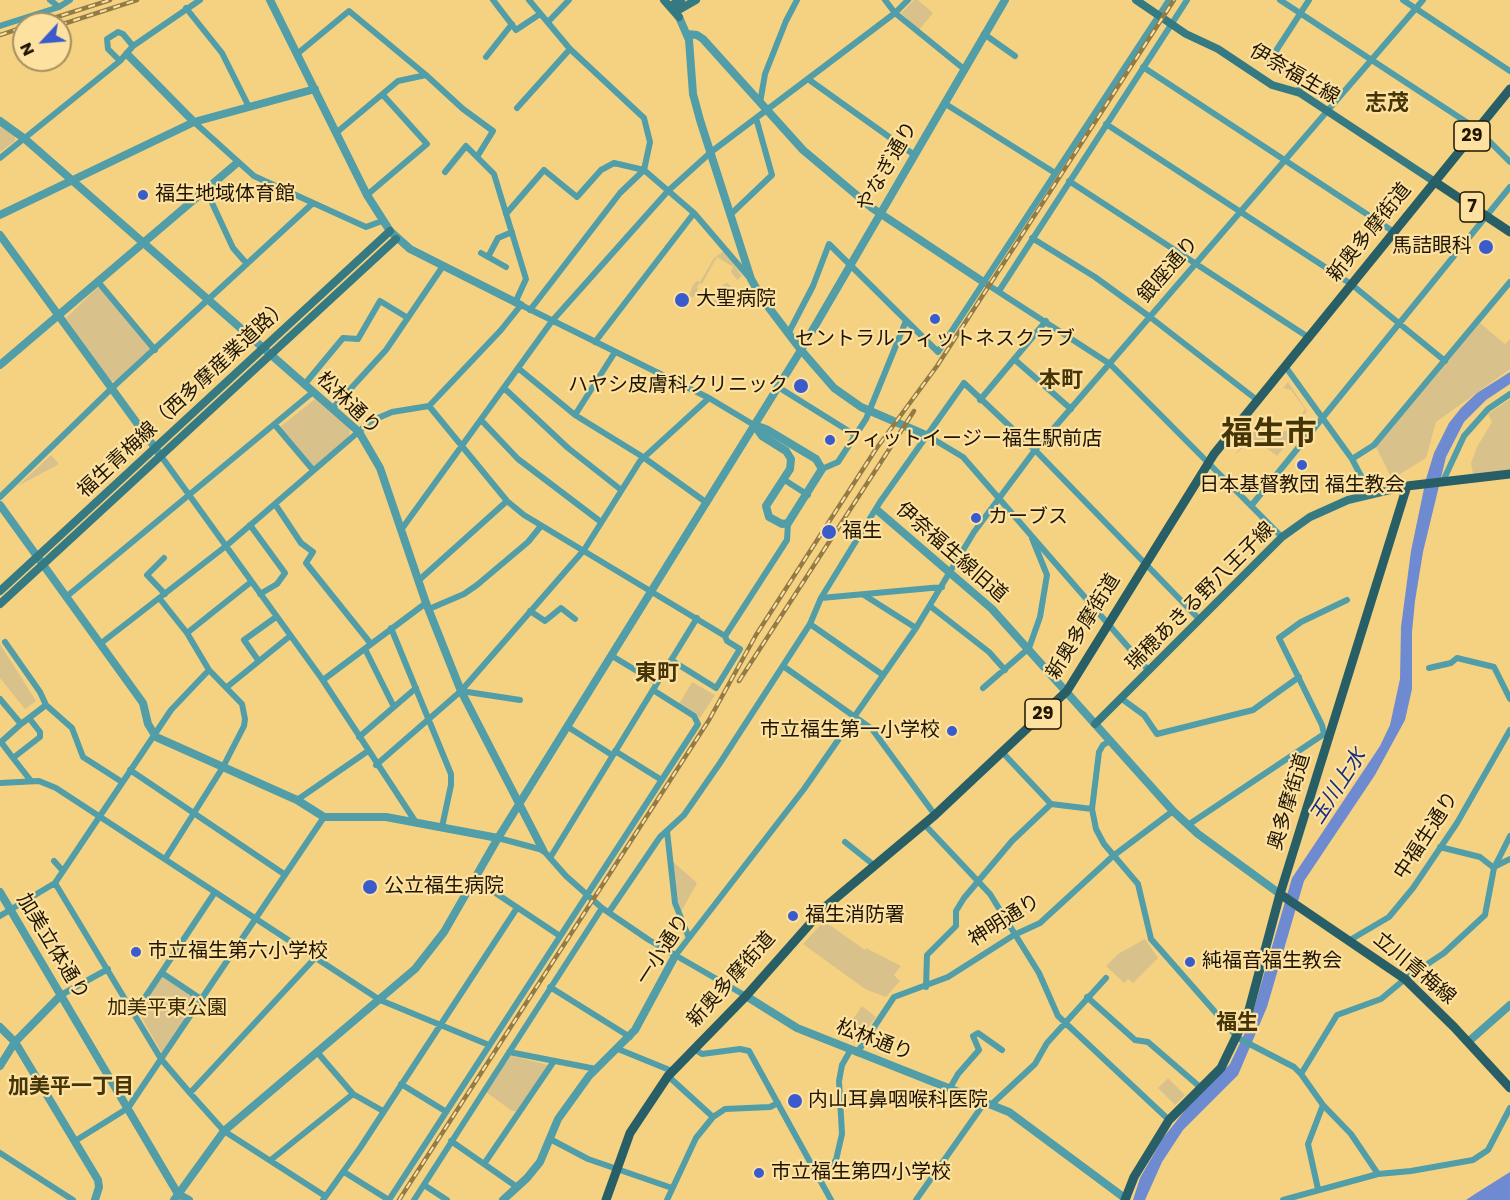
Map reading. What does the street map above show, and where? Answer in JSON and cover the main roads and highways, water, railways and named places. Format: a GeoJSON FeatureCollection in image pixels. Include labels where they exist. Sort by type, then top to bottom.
{"type":"FeatureCollection","features":[{"type":"Feature","properties":{"kind":"main road"},"geometry":{"type":"LineString","coordinates":[[672,9],[681,0]]}},
{"type":"Feature","properties":{"kind":"main road"},"geometry":{"type":"LineString","coordinates":[[672,9],[696,0]]}},
{"type":"Feature","properties":{"kind":"main road","name":"伊奈福生線"},"geometry":{"type":"LineString","coordinates":[[1136,0],[1158,16],[1218,49],[1278,88],[1300,93],[1435,182]]}},
{"type":"Feature","properties":{"kind":"main road","name":"新奥多摩街道"},"geometry":{"type":"LineString","coordinates":[[606,1200],[630,1133],[670,1074],[746,996],[824,908],[925,825],[1067,691],[1208,463],[1510,89]]}},
{"type":"Feature","properties":{"kind":"main road","name":"7"},"geometry":{"type":"LineString","coordinates":[[1435,182],[1510,232]]}},
{"type":"Feature","properties":{"kind":"main road","name":"福生青梅線（西多摩産業道路）"},"geometry":{"type":"LineString","coordinates":[[0,604],[262,349],[390,231]]}},
{"type":"Feature","properties":{"kind":"main road","name":"福生青梅線（西多摩産業道路）"},"geometry":{"type":"LineString","coordinates":[[0,591],[239,384],[396,238]]}},
{"type":"Feature","properties":{"kind":"main road"},"geometry":{"type":"LineString","coordinates":[[1407,486],[1510,474]]}},
{"type":"Feature","properties":{"kind":"main road","name":"瑞穂あきる野八王子線"},"geometry":{"type":"LineString","coordinates":[[1095,724],[1282,537],[1326,509],[1370,493],[1407,486]]}},
{"type":"Feature","properties":{"kind":"main road","name":"奥多摩街道"},"geometry":{"type":"LineString","coordinates":[[1125,1200],[1139,1169],[1169,1120],[1221,1068],[1239,1039],[1250,1010],[1327,735],[1407,486]]}},
{"type":"Feature","properties":{"kind":"main road","name":"立川青梅線"},"geometry":{"type":"LineString","coordinates":[[1281,895],[1405,979],[1510,1088]]}},
{"type":"Feature","properties":{"kind":"water"},"geometry":{"type":"Polygon","coordinates":[[[1510,372],[1510,384],[1486,400],[1464,422],[1446,457],[1423,552],[1415,601],[1412,632],[1412,689],[1405,720],[1375,775],[1304,881],[1267,1007],[1238,1075],[1183,1130],[1162,1162],[1145,1200],[1133,1200],[1140,1178],[1163,1138],[1186,1109],[1230,1064],[1250,1022],[1292,878],[1380,746],[1390,725],[1400,679],[1401,627],[1411,551],[1426,479],[1434,453],[1449,423],[1461,408],[1477,393],[1510,372]]]}},
{"type":"Feature","properties":{"kind":"water"},"geometry":{"type":"Polygon","coordinates":[[[1510,1172],[1510,1200],[1466,1200],[1475,1194],[1510,1172]]]}},
{"type":"Feature","properties":{"kind":"railway"},"geometry":{"type":"LineString","coordinates":[[72,12],[110,0]]}},
{"type":"Feature","properties":{"kind":"railway"},"geometry":{"type":"LineString","coordinates":[[72,21],[137,0]]}},
{"type":"Feature","properties":{"kind":"railway"},"geometry":{"type":"LineString","coordinates":[[399,1200],[709,720],[756,635],[823,531],[876,449],[937,366],[1174,0]]}},
{"type":"Feature","properties":{"kind":"railway"},"geometry":{"type":"LineString","coordinates":[[0,35],[12,31]]}},
{"type":"Feature","properties":{"kind":"railway"},"geometry":{"type":"LineString","coordinates":[[739,681],[914,411]]}},
{"type":"Feature","properties":{"kind":"place","name":"福生地域体育館"},"geometry":{"type":"Point","coordinates":[143,195]}},
{"type":"Feature","properties":{"kind":"place","name":"馬詰眼科"},"geometry":{"type":"Point","coordinates":[1486,247]}},
{"type":"Feature","properties":{"kind":"place","name":"大聖病院"},"geometry":{"type":"Point","coordinates":[682,300]}},
{"type":"Feature","properties":{"kind":"place","name":"セントラルフィットネスクラブ"},"geometry":{"type":"Point","coordinates":[935,319]}},
{"type":"Feature","properties":{"kind":"place","name":"ハヤシ皮膚科クリニック"},"geometry":{"type":"Point","coordinates":[801,386]}},
{"type":"Feature","properties":{"kind":"place","name":"フィットイージー福生駅前店"},"geometry":{"type":"Point","coordinates":[830,440]}},
{"type":"Feature","properties":{"kind":"place","name":"日本基督教団 福生教会"},"geometry":{"type":"Point","coordinates":[1302,465]}},
{"type":"Feature","properties":{"kind":"place","name":"カーブス"},"geometry":{"type":"Point","coordinates":[976,518]}},
{"type":"Feature","properties":{"kind":"place","name":"福生"},"geometry":{"type":"Point","coordinates":[829,532]}},
{"type":"Feature","properties":{"kind":"place","name":"市立福生第一小学校"},"geometry":{"type":"Point","coordinates":[952,731]}},
{"type":"Feature","properties":{"kind":"place","name":"公立福生病院"},"geometry":{"type":"Point","coordinates":[370,887]}},
{"type":"Feature","properties":{"kind":"place","name":"福生消防署"},"geometry":{"type":"Point","coordinates":[793,916]}},
{"type":"Feature","properties":{"kind":"place","name":"市立福生第六小学校"},"geometry":{"type":"Point","coordinates":[136,952]}},
{"type":"Feature","properties":{"kind":"place","name":"純福音福生教会"},"geometry":{"type":"Point","coordinates":[1190,962]}},
{"type":"Feature","properties":{"kind":"place","name":"内山耳鼻咽喉科医院"},"geometry":{"type":"Point","coordinates":[795,1101]}},
{"type":"Feature","properties":{"kind":"place","name":"市立福生第四小学校"},"geometry":{"type":"Point","coordinates":[759,1173]}},
{"type":"Feature","properties":{"kind":"district","name":"志茂"},"geometry":{"type":"Point","coordinates":[1387,104]}},
{"type":"Feature","properties":{"kind":"district","name":"本町"},"geometry":{"type":"Point","coordinates":[1061,381]}},
{"type":"Feature","properties":{"kind":"district","name":"福生市"},"geometry":{"type":"Point","coordinates":[1269,436]}},
{"type":"Feature","properties":{"kind":"district","name":"東町"},"geometry":{"type":"Point","coordinates":[657,674]}},
{"type":"Feature","properties":{"kind":"district","name":"福生"},"geometry":{"type":"Point","coordinates":[1237,1024]}},
{"type":"Feature","properties":{"kind":"district","name":"加美平一丁目"},"geometry":{"type":"Point","coordinates":[71,1088]}},
{"type":"Feature","properties":{"kind":"water label","name":"玉川上水"},"geometry":{"type":"Point","coordinates":[1339,787]}},
{"type":"Feature","properties":{"kind":"park label","name":"加美平東公園"},"geometry":{"type":"Point","coordinates":[167,1009]}}]}
